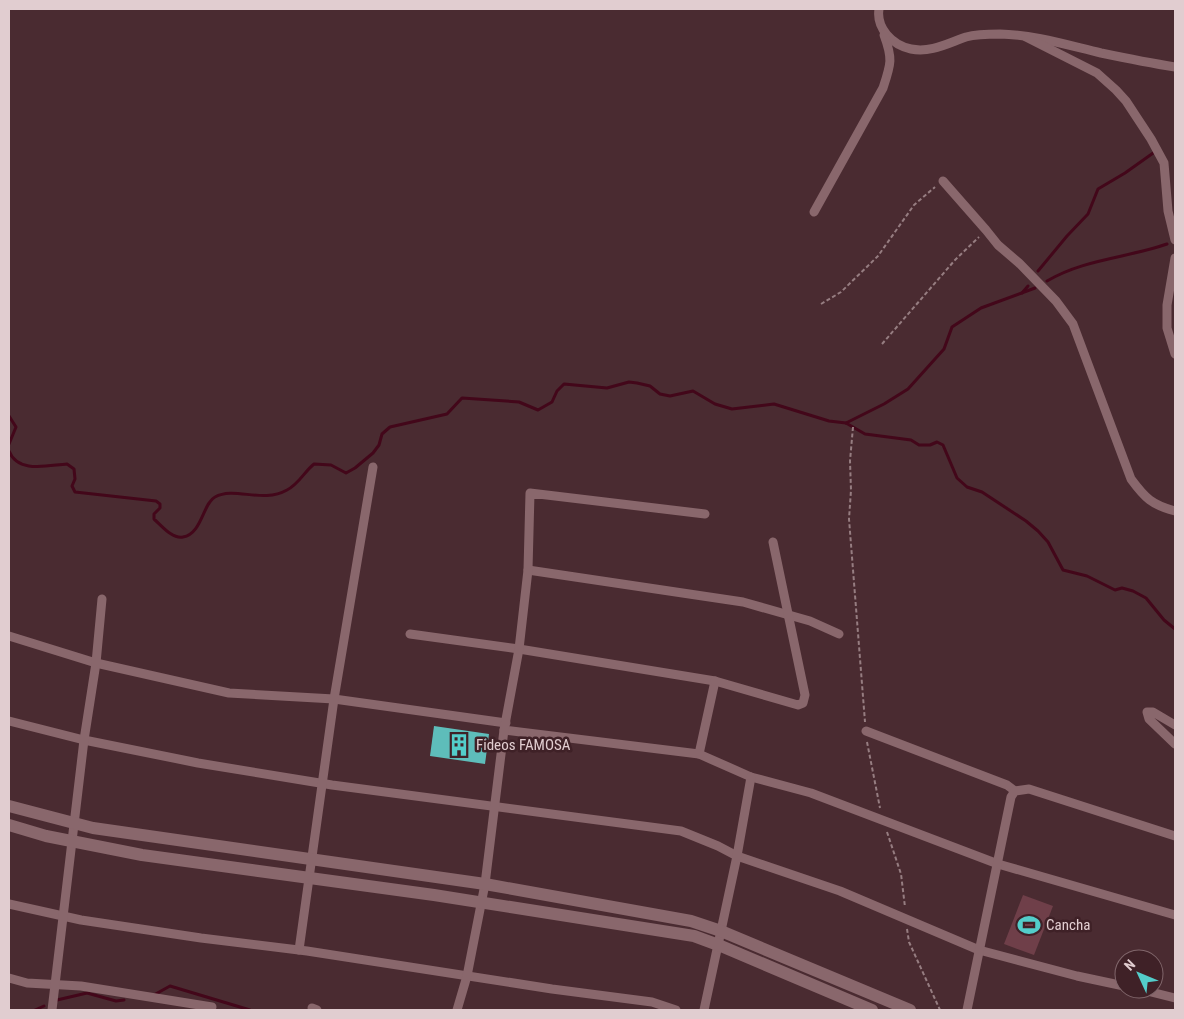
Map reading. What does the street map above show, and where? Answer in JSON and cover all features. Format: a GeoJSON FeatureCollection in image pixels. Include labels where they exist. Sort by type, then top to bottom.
{"type":"FeatureCollection","features":[{"type":"Feature","properties":{"kind":"main road"},"geometry":{"type":"LineString","coordinates":[[9,806],[75,824],[485,884],[691,921],[721,931],[910,1010]]}},
{"type":"Feature","properties":{"kind":"main road"},"geometry":{"type":"LineString","coordinates":[[9,825],[46,836],[142,855],[482,902],[694,936],[718,944],[872,1010]]}},
{"type":"Feature","properties":{"kind":"street"},"geometry":{"type":"LineString","coordinates":[[814,212],[883,88],[891,66],[890,51],[878,16],[879,9]]}},
{"type":"Feature","properties":{"kind":"street"},"geometry":{"type":"LineString","coordinates":[[882,30],[898,44],[911,49],[933,49],[981,34],[1034,36],[1102,53],[1175,68]]}},
{"type":"Feature","properties":{"kind":"street"},"geometry":{"type":"LineString","coordinates":[[1024,36],[1097,73],[1126,101],[1164,163],[1168,211],[1175,240]]}},
{"type":"Feature","properties":{"kind":"street"},"geometry":{"type":"LineString","coordinates":[[943,181],[998,245],[1019,263],[1056,301],[1073,324],[1131,480],[1144,498],[1163,508],[1175,511]]}},
{"type":"Feature","properties":{"kind":"street"},"geometry":{"type":"LineString","coordinates":[[1175,258],[1170,284],[1167,320],[1167,328],[1175,354]]}},
{"type":"Feature","properties":{"kind":"street"},"geometry":{"type":"LineString","coordinates":[[299,950],[334,698],[373,467]]}},
{"type":"Feature","properties":{"kind":"street"},"geometry":{"type":"LineString","coordinates":[[457,1010],[467,976],[485,884],[505,726],[518,649],[528,570],[530,493],[705,514]]}},
{"type":"Feature","properties":{"kind":"street"},"geometry":{"type":"LineString","coordinates":[[410,634],[518,649],[715,681],[798,705],[803,704],[805,696],[773,542]]}},
{"type":"Feature","properties":{"kind":"street"},"geometry":{"type":"LineString","coordinates":[[528,570],[743,602],[810,621],[839,634]]}},
{"type":"Feature","properties":{"kind":"street"},"geometry":{"type":"LineString","coordinates":[[52,1010],[84,740],[96,663],[102,599]]}},
{"type":"Feature","properties":{"kind":"street"},"geometry":{"type":"LineString","coordinates":[[9,636],[96,663],[229,692],[334,698],[505,726],[699,754],[751,777],[811,793],[998,864],[1175,914]]}},
{"type":"Feature","properties":{"kind":"street"},"geometry":{"type":"LineString","coordinates":[[699,754],[715,681]]}},
{"type":"Feature","properties":{"kind":"street"},"geometry":{"type":"LineString","coordinates":[[1175,725],[1153,712],[1147,712],[1149,719],[1175,744]]}},
{"type":"Feature","properties":{"kind":"street"},"geometry":{"type":"LineString","coordinates":[[9,721],[84,740],[198,763],[322,784],[681,831],[737,856],[840,891],[980,950],[1114,984]]}},
{"type":"Feature","properties":{"kind":"street"},"geometry":{"type":"LineString","coordinates":[[866,731],[1007,785],[1015,791],[1029,790],[1175,836]]}},
{"type":"Feature","properties":{"kind":"street"},"geometry":{"type":"LineString","coordinates":[[704,1010],[737,856],[751,777]]}},
{"type":"Feature","properties":{"kind":"street"},"geometry":{"type":"LineString","coordinates":[[967,1010],[1011,797],[1015,791]]}},
{"type":"Feature","properties":{"kind":"street"},"geometry":{"type":"LineString","coordinates":[[9,904],[81,920],[652,1002],[676,1010]]}},
{"type":"Feature","properties":{"kind":"street"},"geometry":{"type":"LineString","coordinates":[[9,978],[27,983],[81,986],[212,1007]]}},
{"type":"Feature","properties":{"kind":"path"},"geometry":{"type":"LineString","coordinates":[[821,304],[841,292],[878,256],[914,205],[943,181]]}},
{"type":"Feature","properties":{"kind":"path"},"geometry":{"type":"LineString","coordinates":[[882,344],[955,260],[986,230]]}},
{"type":"Feature","properties":{"kind":"path"},"geometry":{"type":"LineString","coordinates":[[853,427],[850,461],[849,520],[867,751],[884,820],[901,874],[909,942],[940,1010]]}},
{"type":"Feature","properties":{"kind":"shaded area","name":"Cancha"},"geometry":{"type":"Polygon","coordinates":[[[1023,895],[1053,906],[1034,955],[1004,944],[1023,895]]]}},
{"type":"Feature","properties":{"kind":"building","name":"Fideos FAMOSA"},"geometry":{"type":"Polygon","coordinates":[[[434,726],[489,734],[485,764],[430,756],[434,726]]]}},
{"type":"Feature","properties":{"kind":"waterway"},"geometry":{"type":"LineString","coordinates":[[1038,271],[1088,214],[1098,189],[1156,151]]}},
{"type":"Feature","properties":{"kind":"waterway"},"geometry":{"type":"LineString","coordinates":[[1047,281],[1091,263],[1167,244]]}},
{"type":"Feature","properties":{"kind":"waterway"},"geometry":{"type":"LineString","coordinates":[[1022,293],[1028,286]]}},
{"type":"Feature","properties":{"kind":"waterway"},"geometry":{"type":"LineString","coordinates":[[846,423],[884,404],[908,389],[944,349],[952,327],[981,308],[1035,288]]}},
{"type":"Feature","properties":{"kind":"waterway"},"geometry":{"type":"LineString","coordinates":[[9,451],[19,463],[27,465],[67,464],[74,469],[75,479],[72,486],[75,492],[156,501],[160,504],[160,508],[154,514],[154,519],[171,534],[183,537],[189,535],[194,530],[211,500],[215,497],[231,493],[278,494],[295,485],[314,464],[331,465],[346,473],[373,453],[379,445],[382,434],[390,427],[447,414],[462,398],[519,402],[538,410],[552,402],[557,391],[564,384],[607,388],[629,382],[650,386],[660,394],[670,396],[693,391],[715,404],[732,409],[774,404],[829,421],[846,423],[865,434],[911,440],[919,445],[930,445],[937,442],[943,445],[957,478],[967,487],[982,492],[1038,531],[1048,542],[1063,570],[1087,576],[1115,590],[1122,588],[1133,591],[1146,598],[1164,620],[1175,629]]}},
{"type":"Feature","properties":{"kind":"waterway"},"geometry":{"type":"LineString","coordinates":[[9,416],[16,427],[9,444]]}},
{"type":"Feature","properties":{"kind":"waterway"},"geometry":{"type":"LineString","coordinates":[[152,996],[170,986],[250,1010]]}},
{"type":"Feature","properties":{"kind":"waterway"},"geometry":{"type":"LineString","coordinates":[[57,1000],[87,993],[116,1001],[124,1000]]}},
{"type":"Feature","properties":{"kind":"waterway"},"geometry":{"type":"LineString","coordinates":[[35,1010],[44,1006]]}},
{"type":"Feature","properties":{"kind":"place","name":"Fideos FAMOSA"},"geometry":{"type":"Point","coordinates":[459,745]}},
{"type":"Feature","properties":{"kind":"place","name":"Cancha"},"geometry":{"type":"Point","coordinates":[1029,925]}}]}
